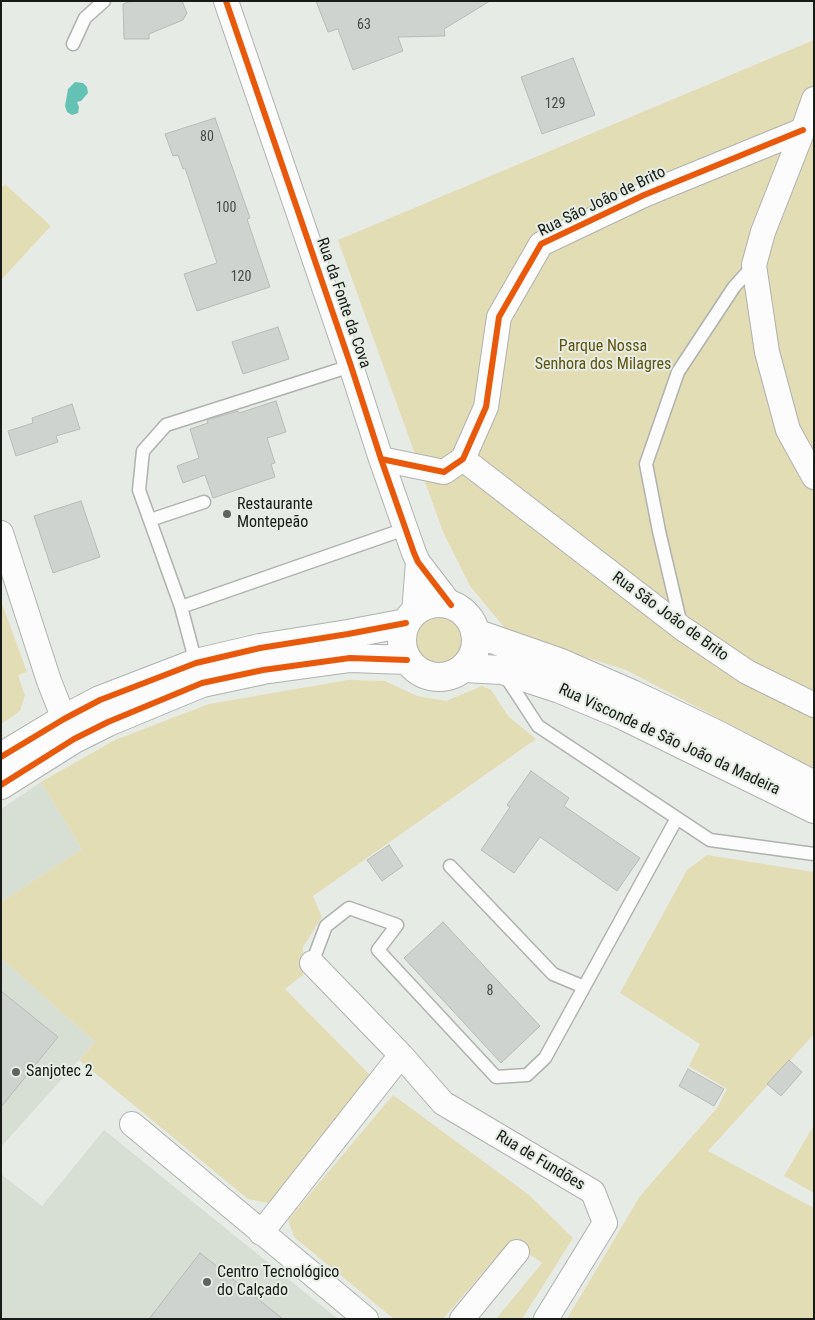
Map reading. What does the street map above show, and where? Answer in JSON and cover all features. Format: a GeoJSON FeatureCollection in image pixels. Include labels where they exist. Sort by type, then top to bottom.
{"type":"FeatureCollection","features":[{"type":"Feature","properties":{"kind":"main road"},"geometry":{"type":"LineString","coordinates":[[1,758],[64,719],[100,700],[196,663],[260,648],[348,634],[410,618],[425,606],[438,603],[451,605],[462,611],[470,620],[476,633],[476,646],[472,658],[464,668]]}},
{"type":"Feature","properties":{"kind":"main road"},"geometry":{"type":"LineString","coordinates":[[1,785],[74,739],[108,722],[202,684],[262,670],[350,658],[408,660],[403,648],[402,635],[410,618]]}},
{"type":"Feature","properties":{"kind":"main road","name":"Rua Visconde de São João da Madeira"},"geometry":{"type":"LineString","coordinates":[[476,633],[562,663],[632,694],[716,734],[814,785]]}},
{"type":"Feature","properties":{"kind":"main road","name":"Rua Visconde de São João da Madeira"},"geometry":{"type":"LineString","coordinates":[[408,660],[416,670],[427,676],[440,678],[453,675],[464,668],[502,670],[560,689],[620,714],[814,809]]}},
{"type":"Feature","properties":{"kind":"street","name":"Rua da Fonte da Cova"},"geometry":{"type":"LineString","coordinates":[[226,1],[405,529],[418,562],[451,605]]}},
{"type":"Feature","properties":{"kind":"street"},"geometry":{"type":"LineString","coordinates":[[814,99],[804,130],[763,232],[754,266],[767,352],[788,430],[814,477]]}},
{"type":"Feature","properties":{"kind":"street","name":"Rua São João de Brito"},"geometry":{"type":"LineString","coordinates":[[804,130],[644,194],[541,244],[499,317],[486,406],[463,460],[682,628],[747,672],[814,705]]}},
{"type":"Feature","properties":{"kind":"street"},"geometry":{"type":"LineString","coordinates":[[381,459],[444,472],[463,460]]}},
{"type":"Feature","properties":{"kind":"street"},"geometry":{"type":"LineString","coordinates":[[1,533],[49,681],[64,719]]}},
{"type":"Feature","properties":{"kind":"street","name":"Rua da Fonte da Cova"},"geometry":{"type":"LineString","coordinates":[[410,618],[418,562]]}},
{"type":"Feature","properties":{"kind":"street","name":"Rua de Fundões"},"geometry":{"type":"LineString","coordinates":[[312,963],[401,1055],[443,1103],[593,1192],[605,1223],[546,1319]]}},
{"type":"Feature","properties":{"kind":"street"},"geometry":{"type":"LineString","coordinates":[[261,1233],[401,1055]]}},
{"type":"Feature","properties":{"kind":"street"},"geometry":{"type":"LineString","coordinates":[[132,1124],[366,1319]]}},
{"type":"Feature","properties":{"kind":"street"},"geometry":{"type":"LineString","coordinates":[[462,1319],[517,1252]]}},
{"type":"Feature","properties":{"kind":"lane"},"geometry":{"type":"LineString","coordinates":[[73,44],[85,18],[104,1]]}},
{"type":"Feature","properties":{"kind":"lane"},"geometry":{"type":"LineString","coordinates":[[682,628],[646,464],[678,372],[734,287],[754,266]]}},
{"type":"Feature","properties":{"kind":"lane"},"geometry":{"type":"LineString","coordinates":[[196,663],[181,607],[139,490],[143,451],[166,425],[350,366]]}},
{"type":"Feature","properties":{"kind":"lane"},"geometry":{"type":"LineString","coordinates":[[150,520],[204,502]]}},
{"type":"Feature","properties":{"kind":"lane"},"geometry":{"type":"LineString","coordinates":[[181,607],[405,529]]}},
{"type":"Feature","properties":{"kind":"lane"},"geometry":{"type":"LineString","coordinates":[[502,670],[538,726],[710,840],[814,854]]}},
{"type":"Feature","properties":{"kind":"lane"},"geometry":{"type":"LineString","coordinates":[[312,963],[326,926],[349,908],[397,925],[378,950],[496,1077],[527,1075],[545,1058],[677,818]]}},
{"type":"Feature","properties":{"kind":"lane"},"geometry":{"type":"LineString","coordinates":[[450,866],[552,974],[584,987]]}},
{"type":"Feature","properties":{"kind":"shaded area"},"geometry":{"type":"Polygon","coordinates":[[[41,782],[82,849],[1,902],[1,809],[41,782]]]}},
{"type":"Feature","properties":{"kind":"shaded area"},"geometry":{"type":"Polygon","coordinates":[[[1,958],[95,1042],[1,1147],[1,958]]]}},
{"type":"Feature","properties":{"kind":"shaded area","name":"Centro Tecnológico do Calçado"},"geometry":{"type":"Polygon","coordinates":[[[104,1130],[338,1319],[1,1319],[1,1174],[42,1206],[104,1130]]]}},
{"type":"Feature","properties":{"kind":"green space","name":"Parque Nossa Senhora dos Milagres"},"geometry":{"type":"Polygon","coordinates":[[[814,40],[814,768],[626,670],[509,633],[470,586],[443,532],[338,240],[814,40]]]}},
{"type":"Feature","properties":{"kind":"green space"},"geometry":{"type":"Polygon","coordinates":[[[5,184],[51,226],[1,280],[1,189],[5,184]]]}},
{"type":"Feature","properties":{"kind":"green space"},"geometry":{"type":"Polygon","coordinates":[[[1,601],[27,672],[18,675],[25,695],[20,711],[1,724],[1,601]]]}},
{"type":"Feature","properties":{"kind":"green space"},"geometry":{"type":"Polygon","coordinates":[[[439,616],[448,618],[456,623],[461,631],[463,640],[461,649],[456,657],[448,662],[439,664],[430,662],[422,657],[417,649],[415,640],[417,631],[422,623],[430,618],[439,616]]]}},
{"type":"Feature","properties":{"kind":"green space"},"geometry":{"type":"Polygon","coordinates":[[[348,680],[385,681],[417,696],[446,701],[482,686],[491,690],[508,716],[536,739],[313,896],[322,917],[303,947],[303,975],[285,989],[370,1075],[269,1203],[248,1199],[79,1060],[95,1042],[1,958],[1,902],[82,849],[41,782],[115,740],[209,704],[348,680]]]}},
{"type":"Feature","properties":{"kind":"green space"},"geometry":{"type":"Polygon","coordinates":[[[707,855],[814,872],[814,1034],[708,1151],[814,1208],[814,1319],[567,1319],[640,1196],[717,1108],[727,1089],[689,1066],[700,1044],[620,993],[687,870],[707,855]]]}},
{"type":"Feature","properties":{"kind":"green space"},"geometry":{"type":"Polygon","coordinates":[[[393,1095],[529,1195],[573,1238],[522,1319],[496,1319],[542,1263],[510,1241],[443,1319],[394,1319],[294,1237],[288,1220],[393,1095]]]}},
{"type":"Feature","properties":{"kind":"green space"},"geometry":{"type":"Polygon","coordinates":[[[814,1125],[814,1193],[784,1176],[814,1125]]]}},
{"type":"Feature","properties":{"kind":"water"},"geometry":{"type":"Polygon","coordinates":[[[75,82],[83,83],[87,87],[88,93],[81,101],[77,102],[79,107],[78,113],[72,115],[67,112],[65,106],[68,89],[75,82]]]}},
{"type":"Feature","properties":{"kind":"building"},"geometry":{"type":"Polygon","coordinates":[[[131,1],[182,1],[187,13],[183,20],[149,34],[149,39],[124,39],[123,4],[131,1]]]}},
{"type":"Feature","properties":{"kind":"building"},"geometry":{"type":"Polygon","coordinates":[[[316,1],[490,1],[444,29],[445,36],[398,37],[403,51],[353,70],[338,29],[328,32],[316,1]]]}},
{"type":"Feature","properties":{"kind":"building"},"geometry":{"type":"Polygon","coordinates":[[[573,58],[595,115],[542,134],[521,77],[573,58]]]}},
{"type":"Feature","properties":{"kind":"building"},"geometry":{"type":"Polygon","coordinates":[[[215,118],[250,218],[247,219],[270,287],[197,311],[184,274],[217,263],[185,168],[183,169],[178,155],[173,156],[165,134],[215,118]]]}},
{"type":"Feature","properties":{"kind":"building"},"geometry":{"type":"Polygon","coordinates":[[[278,327],[289,359],[243,374],[232,342],[278,327]]]}},
{"type":"Feature","properties":{"kind":"building"},"geometry":{"type":"Polygon","coordinates":[[[276,401],[286,432],[267,438],[275,463],[271,464],[275,477],[213,498],[205,475],[183,483],[177,466],[199,458],[190,429],[208,423],[207,420],[238,411],[239,413],[276,401]]]}},
{"type":"Feature","properties":{"kind":"building"},"geometry":{"type":"Polygon","coordinates":[[[72,404],[80,429],[56,436],[58,442],[16,456],[8,431],[33,423],[32,418],[72,404]]]}},
{"type":"Feature","properties":{"kind":"building"},"geometry":{"type":"Polygon","coordinates":[[[81,501],[100,557],[53,573],[34,516],[81,501]]]}},
{"type":"Feature","properties":{"kind":"building"},"geometry":{"type":"Polygon","coordinates":[[[531,771],[569,798],[564,806],[640,858],[617,891],[540,837],[514,873],[481,850],[510,807],[507,805],[531,771]]]}},
{"type":"Feature","properties":{"kind":"building"},"geometry":{"type":"Polygon","coordinates":[[[389,845],[403,866],[382,881],[367,860],[389,845]]]}},
{"type":"Feature","properties":{"kind":"building"},"geometry":{"type":"Polygon","coordinates":[[[443,922],[540,1026],[501,1063],[404,958],[443,922]]]}},
{"type":"Feature","properties":{"kind":"building","name":"Sanjotec 2"},"geometry":{"type":"Polygon","coordinates":[[[1,991],[58,1037],[1,1107],[1,991]]]}},
{"type":"Feature","properties":{"kind":"building"},"geometry":{"type":"Polygon","coordinates":[[[789,1060],[802,1072],[781,1096],[767,1084],[789,1060]]]}},
{"type":"Feature","properties":{"kind":"building"},"geometry":{"type":"Polygon","coordinates":[[[688,1069],[724,1089],[714,1106],[679,1086],[688,1069]]]}},
{"type":"Feature","properties":{"kind":"building","name":"Centro Tecnológico do Calçado"},"geometry":{"type":"Polygon","coordinates":[[[200,1253],[283,1319],[149,1319],[200,1253]]]}},
{"type":"Feature","properties":{"kind":"cycle path"},"geometry":{"type":"LineString","coordinates":[[226,1],[414,553],[418,562],[451,605]]}},
{"type":"Feature","properties":{"kind":"cycle path"},"geometry":{"type":"LineString","coordinates":[[381,459],[444,472],[463,459],[486,407],[499,317],[541,244],[644,195],[803,130]]}},
{"type":"Feature","properties":{"kind":"cycle path"},"geometry":{"type":"LineString","coordinates":[[1,757],[100,700],[196,663],[260,648],[406,623]]}},
{"type":"Feature","properties":{"kind":"cycle path"},"geometry":{"type":"LineString","coordinates":[[1,785],[74,739],[108,722],[202,683],[263,670],[350,658],[407,660]]}},
{"type":"Feature","properties":{"kind":"place","name":"Restaurante Montepeão"},"geometry":{"type":"Point","coordinates":[227,514]}},
{"type":"Feature","properties":{"kind":"place","name":"Sanjotec 2"},"geometry":{"type":"Point","coordinates":[16,1072]}},
{"type":"Feature","properties":{"kind":"place","name":"Centro Tecnológico do Calçado"},"geometry":{"type":"Point","coordinates":[207,1282]}}]}
